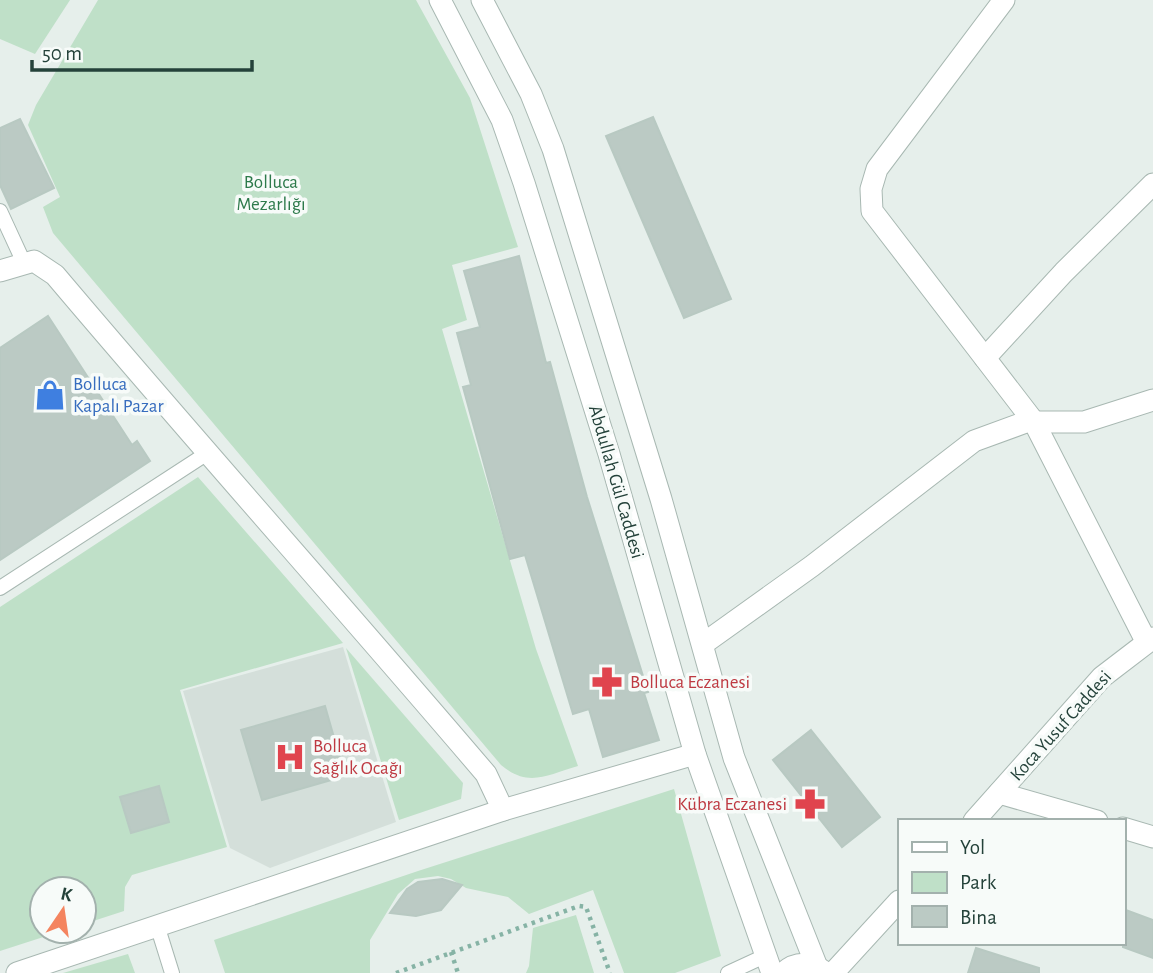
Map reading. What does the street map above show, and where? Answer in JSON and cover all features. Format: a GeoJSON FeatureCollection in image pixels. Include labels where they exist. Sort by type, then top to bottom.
{"type":"FeatureCollection","features":[{"type":"Feature","properties":{"kind":"street","name":"Abdullah Gül Caddesi"},"geometry":{"type":"LineString","coordinates":[[440,0],[502,120],[524,183],[609,454],[695,754],[770,964]]}},
{"type":"Feature","properties":{"kind":"street","name":"Abdullah Gül Caddesi"},"geometry":{"type":"LineString","coordinates":[[482,0],[530,94],[553,149],[587,254],[734,758],[825,971]]}},
{"type":"Feature","properties":{"kind":"street"},"geometry":{"type":"LineString","coordinates":[[1004,0],[877,169],[871,190],[872,211],[1034,422],[1149,639]]}},
{"type":"Feature","properties":{"kind":"street"},"geometry":{"type":"LineString","coordinates":[[985,358],[1064,272],[1153,184]]}},
{"type":"Feature","properties":{"kind":"street"},"geometry":{"type":"LineString","coordinates":[[0,271],[34,261],[55,275],[206,454],[312,571],[486,774],[503,810]]}},
{"type":"Feature","properties":{"kind":"street"},"geometry":{"type":"LineString","coordinates":[[702,644],[811,566],[974,441],[1026,422],[1084,422],[1153,400]]}},
{"type":"Feature","properties":{"kind":"street","name":"Koca Yusuf Caddesi"},"geometry":{"type":"LineString","coordinates":[[976,819],[1102,677],[1149,639]]}},
{"type":"Feature","properties":{"kind":"street"},"geometry":{"type":"LineString","coordinates":[[17,973],[503,810],[695,754]]}},
{"type":"Feature","properties":{"kind":"street"},"geometry":{"type":"LineString","coordinates":[[999,793],[1090,819]]}},
{"type":"Feature","properties":{"kind":"street"},"geometry":{"type":"LineString","coordinates":[[1125,829],[1153,836]]}},
{"type":"Feature","properties":{"kind":"street"},"geometry":{"type":"LineString","coordinates":[[783,973],[797,964],[825,971],[898,902]]}},
{"type":"Feature","properties":{"kind":"lane"},"geometry":{"type":"LineString","coordinates":[[0,211],[24,263]]}},
{"type":"Feature","properties":{"kind":"lane"},"geometry":{"type":"LineString","coordinates":[[0,588],[206,454]]}},
{"type":"Feature","properties":{"kind":"lane"},"geometry":{"type":"LineString","coordinates":[[157,925],[172,973]]}},
{"type":"Feature","properties":{"kind":"lane"},"geometry":{"type":"LineString","coordinates":[[727,973],[770,964]]}},
{"type":"Feature","properties":{"kind":"path"},"geometry":{"type":"LineString","coordinates":[[396,973],[579,906],[586,907],[610,973]]}},
{"type":"Feature","properties":{"kind":"path"},"geometry":{"type":"LineString","coordinates":[[451,952],[458,973]]}},
{"type":"Feature","properties":{"kind":"shaded area","name":"Bolluca Sağlık Ocağı"},"geometry":{"type":"Polygon","coordinates":[[[343,647],[396,822],[270,868],[230,848],[183,691],[343,647]]]}},
{"type":"Feature","properties":{"kind":"green space"},"geometry":{"type":"Polygon","coordinates":[[[0,0],[70,0],[35,54],[0,39],[0,0]]]}},
{"type":"Feature","properties":{"kind":"green space","name":"Bolluca Mezarlığı"},"geometry":{"type":"Polygon","coordinates":[[[98,0],[416,0],[470,98],[518,247],[452,265],[467,320],[442,329],[536,649],[578,766],[547,776],[529,778],[511,772],[501,765],[53,233],[43,207],[60,197],[28,125],[36,105],[98,0]]]}},
{"type":"Feature","properties":{"kind":"green space"},"geometry":{"type":"Polygon","coordinates":[[[198,477],[343,643],[180,690],[227,847],[132,875],[125,887],[124,911],[98,919],[98,875],[28,875],[28,942],[0,951],[0,607],[198,477]]]}},
{"type":"Feature","properties":{"kind":"green space"},"geometry":{"type":"Polygon","coordinates":[[[346,648],[463,783],[461,799],[399,820],[346,648]]]}},
{"type":"Feature","properties":{"kind":"green space"},"geometry":{"type":"Polygon","coordinates":[[[674,789],[721,956],[675,973],[624,973],[593,890],[529,914],[508,897],[466,888],[451,879],[438,876],[415,879],[398,894],[370,940],[370,973],[225,973],[214,940],[674,789]]]}},
{"type":"Feature","properties":{"kind":"green space"},"geometry":{"type":"Polygon","coordinates":[[[576,915],[594,973],[526,973],[533,928],[576,915]]]}},
{"type":"Feature","properties":{"kind":"green space"},"geometry":{"type":"Polygon","coordinates":[[[128,954],[135,973],[63,973],[128,954]]]}},
{"type":"Feature","properties":{"kind":"building"},"geometry":{"type":"Polygon","coordinates":[[[653,117],[731,299],[684,318],[606,136],[653,117]]]}},
{"type":"Feature","properties":{"kind":"building"},"geometry":{"type":"Polygon","coordinates":[[[20,119],[54,188],[11,209],[0,185],[0,128],[20,119]]]}},
{"type":"Feature","properties":{"kind":"building"},"geometry":{"type":"Polygon","coordinates":[[[519,256],[546,363],[550,362],[587,497],[648,692],[644,693],[659,740],[603,757],[589,709],[573,714],[525,555],[510,559],[463,387],[471,385],[457,333],[480,327],[464,271],[519,256]]]}},
{"type":"Feature","properties":{"kind":"building","name":"Bolluca Kapalı Pazar"},"geometry":{"type":"Polygon","coordinates":[[[48,316],[132,445],[137,441],[150,461],[0,560],[0,348],[48,316]]]}},
{"type":"Feature","properties":{"kind":"building"},"geometry":{"type":"Polygon","coordinates":[[[325,706],[345,776],[262,800],[241,730],[325,706]]]}},
{"type":"Feature","properties":{"kind":"building"},"geometry":{"type":"Polygon","coordinates":[[[811,730],[880,817],[842,847],[773,760],[811,730]]]}},
{"type":"Feature","properties":{"kind":"building"},"geometry":{"type":"Polygon","coordinates":[[[159,786],[169,822],[131,833],[120,797],[159,786]]]}},
{"type":"Feature","properties":{"kind":"building"},"geometry":{"type":"Polygon","coordinates":[[[442,879],[462,885],[441,910],[416,916],[390,913],[407,889],[418,882],[442,879]]]}},
{"type":"Feature","properties":{"kind":"building"},"geometry":{"type":"Polygon","coordinates":[[[1125,910],[1153,920],[1153,958],[1123,947],[1125,910]]]}},
{"type":"Feature","properties":{"kind":"building"},"geometry":{"type":"Polygon","coordinates":[[[976,948],[1039,968],[1039,973],[968,973],[976,948]]]}},
{"type":"Feature","properties":{"kind":"place","name":"Bolluca Kapalı Pazar"},"geometry":{"type":"Point","coordinates":[50,395]}},
{"type":"Feature","properties":{"kind":"place","name":"Bolluca Eczanesi"},"geometry":{"type":"Point","coordinates":[607,682]}},
{"type":"Feature","properties":{"kind":"place","name":"Bolluca Sağlık Ocağı"},"geometry":{"type":"Point","coordinates":[290,757]}},
{"type":"Feature","properties":{"kind":"place","name":"Kübra Eczanesi"},"geometry":{"type":"Point","coordinates":[810,804]}}]}
